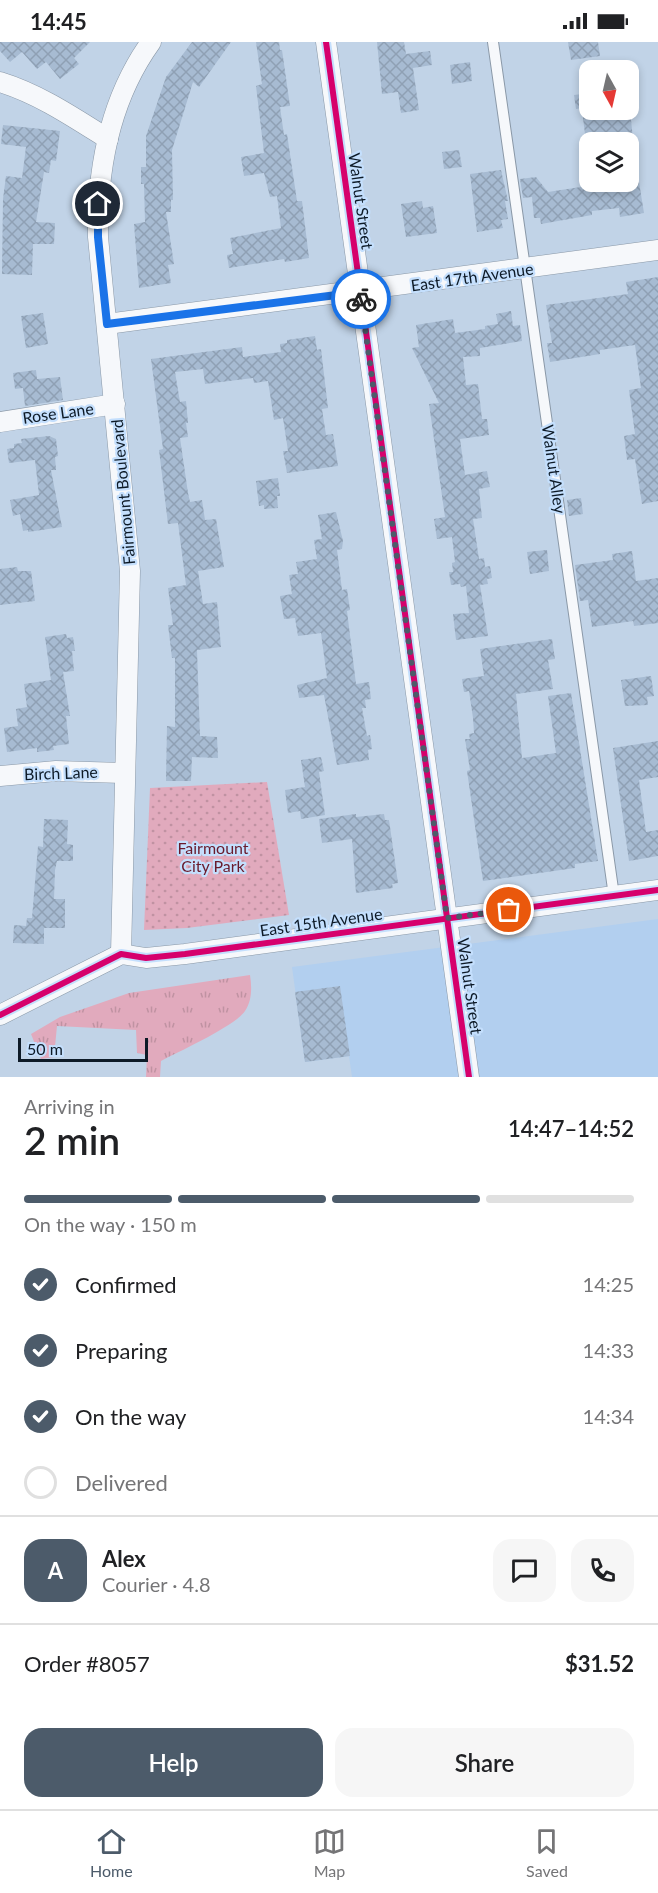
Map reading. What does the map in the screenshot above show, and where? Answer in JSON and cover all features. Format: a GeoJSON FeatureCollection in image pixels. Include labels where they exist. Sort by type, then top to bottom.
{"type":"FeatureCollection","features":[{"type":"Feature","properties":{"kind":"street","name":"Fairmount Boulevard"},"geometry":{"type":"LineString","coordinates":[[121,954],[123,772],[130,571],[98,219],[101,174],[120,96],[152,42]]}},
{"type":"Feature","properties":{"kind":"street","name":"Walnut Street"},"geometry":{"type":"LineString","coordinates":[[326,42],[469,1077]]}},
{"type":"Feature","properties":{"kind":"street"},"geometry":{"type":"LineString","coordinates":[[0,82],[30,93],[108,139]]}},
{"type":"Feature","properties":{"kind":"street","name":"East 17th Avenue"},"geometry":{"type":"LineString","coordinates":[[107,324],[360,292],[658,250]]}},
{"type":"Feature","properties":{"kind":"street","name":"Rose Lane"},"geometry":{"type":"LineString","coordinates":[[0,422],[115,404]]}},
{"type":"Feature","properties":{"kind":"street","name":"Birch Lane"},"geometry":{"type":"LineString","coordinates":[[0,776],[56,771],[123,772]]}},
{"type":"Feature","properties":{"kind":"street","name":"East 15th Avenue"},"geometry":{"type":"LineString","coordinates":[[121,954],[146,958],[185,954],[658,890]]}},
{"type":"Feature","properties":{"kind":"street"},"geometry":{"type":"LineString","coordinates":[[0,1015],[121,954]]}},
{"type":"Feature","properties":{"kind":"lane","name":"Walnut Alley"},"geometry":{"type":"LineString","coordinates":[[493,42],[614,896]]}},
{"type":"Feature","properties":{"kind":"shaded area"},"geometry":{"type":"Polygon","coordinates":[[[658,919],[658,1077],[352,1077],[349,1056],[305,1062],[292,967],[658,919]]]}},
{"type":"Feature","properties":{"kind":"green space","name":"Fairmount City Park"},"geometry":{"type":"Polygon","coordinates":[[[267,782],[289,915],[187,928],[144,930],[150,788],[267,782]]]}},
{"type":"Feature","properties":{"kind":"green space"},"geometry":{"type":"Polygon","coordinates":[[[250,975],[251,994],[245,1011],[219,1031],[161,1061],[160,1077],[146,1077],[147,1055],[137,1053],[136,1030],[57,1026],[54,1057],[41,1059],[31,1034],[60,1017],[129,993],[250,975]]]}},
{"type":"Feature","properties":{"kind":"building"},"geometry":{"type":"Polygon","coordinates":[[[0,42],[90,42],[74,58],[79,64],[60,79],[46,62],[37,69],[22,52],[10,62],[0,51],[0,42]]]}},
{"type":"Feature","properties":{"kind":"building"},"geometry":{"type":"Polygon","coordinates":[[[192,42],[231,42],[199,87],[193,82],[172,150],[173,200],[171,200],[171,212],[166,212],[174,264],[168,265],[171,283],[139,288],[134,224],[145,222],[141,167],[146,167],[146,136],[166,77],[192,42]]]}},
{"type":"Feature","properties":{"kind":"building"},"geometry":{"type":"Polygon","coordinates":[[[256,42],[279,42],[280,50],[282,50],[290,106],[280,107],[284,135],[287,134],[297,201],[302,201],[309,258],[285,262],[284,259],[229,268],[227,255],[233,254],[230,238],[281,228],[277,196],[270,197],[264,173],[244,176],[241,157],[264,153],[256,86],[262,84],[256,42]]]}},
{"type":"Feature","properties":{"kind":"building"},"geometry":{"type":"Polygon","coordinates":[[[377,42],[404,42],[406,54],[430,51],[432,65],[413,68],[419,110],[401,113],[398,92],[382,94],[377,42]]]}},
{"type":"Feature","properties":{"kind":"building"},"geometry":{"type":"Polygon","coordinates":[[[568,42],[598,42],[600,56],[571,60],[568,42]]]}},
{"type":"Feature","properties":{"kind":"building"},"geometry":{"type":"Polygon","coordinates":[[[470,62],[472,81],[452,84],[450,65],[470,62]]]}},
{"type":"Feature","properties":{"kind":"building"},"geometry":{"type":"Polygon","coordinates":[[[579,94],[579,109],[576,109],[574,95],[579,94]]]}},
{"type":"Feature","properties":{"kind":"building"},"geometry":{"type":"Polygon","coordinates":[[[583,120],[631,120],[632,132],[585,132],[583,120]]]}},
{"type":"Feature","properties":{"kind":"building"},"geometry":{"type":"Polygon","coordinates":[[[3,125],[60,131],[56,161],[51,160],[49,173],[44,172],[36,222],[55,223],[54,244],[33,244],[32,275],[2,274],[3,199],[6,176],[22,178],[26,147],[1,144],[3,125]]]}},
{"type":"Feature","properties":{"kind":"building"},"geometry":{"type":"Polygon","coordinates":[[[459,150],[462,167],[444,169],[442,152],[459,150]]]}},
{"type":"Feature","properties":{"kind":"building"},"geometry":{"type":"Polygon","coordinates":[[[501,170],[508,201],[505,201],[508,219],[501,220],[503,228],[477,232],[470,174],[501,170]]]}},
{"type":"Feature","properties":{"kind":"building"},"geometry":{"type":"Polygon","coordinates":[[[536,177],[548,192],[579,187],[579,192],[639,192],[639,182],[644,213],[620,217],[619,208],[592,211],[592,215],[541,224],[540,218],[534,218],[532,197],[523,198],[520,179],[536,177]]]}},
{"type":"Feature","properties":{"kind":"building"},"geometry":{"type":"Polygon","coordinates":[[[422,201],[423,208],[433,206],[437,233],[406,237],[401,204],[422,201]]]}},
{"type":"Feature","properties":{"kind":"building"},"geometry":{"type":"Polygon","coordinates":[[[658,277],[658,501],[642,504],[635,459],[627,460],[624,436],[635,434],[629,390],[641,388],[635,345],[600,350],[600,354],[550,362],[547,343],[552,343],[546,305],[628,294],[626,282],[658,277]]]}},
{"type":"Feature","properties":{"kind":"building"},"geometry":{"type":"Polygon","coordinates":[[[511,311],[513,326],[520,325],[522,341],[480,348],[480,356],[463,357],[466,385],[478,384],[482,419],[487,419],[489,435],[460,439],[465,475],[487,471],[490,487],[479,489],[482,518],[473,519],[479,559],[484,558],[485,567],[490,566],[492,578],[487,579],[488,584],[480,585],[488,636],[456,640],[453,614],[469,613],[466,586],[451,585],[449,572],[453,572],[452,563],[455,562],[452,537],[437,539],[434,519],[445,517],[429,404],[439,403],[412,348],[419,347],[416,325],[453,319],[455,333],[485,329],[485,326],[498,324],[496,314],[511,311]]]}},
{"type":"Feature","properties":{"kind":"building"},"geometry":{"type":"Polygon","coordinates":[[[43,313],[48,344],[26,348],[21,316],[43,313]]]}},
{"type":"Feature","properties":{"kind":"building"},"geometry":{"type":"Polygon","coordinates":[[[315,336],[317,350],[321,349],[328,408],[322,409],[326,435],[333,434],[338,466],[287,473],[283,451],[288,451],[283,418],[274,420],[268,381],[254,383],[253,378],[205,384],[203,369],[175,372],[180,402],[186,401],[188,437],[180,438],[190,502],[202,500],[205,520],[216,519],[224,567],[198,571],[203,604],[217,602],[221,647],[197,650],[200,736],[217,737],[218,758],[192,757],[191,781],[166,781],[167,726],[175,727],[175,658],[172,658],[168,625],[173,625],[168,588],[186,585],[178,523],[168,524],[159,450],[163,449],[151,359],[242,347],[243,357],[281,352],[280,344],[287,343],[287,340],[315,336]]]}},
{"type":"Feature","properties":{"kind":"building"},"geometry":{"type":"Polygon","coordinates":[[[36,370],[37,379],[60,377],[63,400],[25,406],[23,388],[15,389],[13,373],[36,370]]]}},
{"type":"Feature","properties":{"kind":"building"},"geometry":{"type":"Polygon","coordinates":[[[49,436],[56,439],[58,456],[55,457],[56,470],[51,470],[62,527],[23,531],[20,514],[13,516],[10,500],[39,495],[35,460],[9,463],[7,449],[14,448],[14,444],[22,443],[21,439],[49,436]]]}},
{"type":"Feature","properties":{"kind":"building"},"geometry":{"type":"Polygon","coordinates":[[[278,478],[280,496],[277,496],[278,508],[264,509],[264,505],[259,506],[256,481],[278,478]]]}},
{"type":"Feature","properties":{"kind":"building"},"geometry":{"type":"Polygon","coordinates":[[[581,498],[583,514],[569,516],[567,500],[581,498]]]}},
{"type":"Feature","properties":{"kind":"building"},"geometry":{"type":"Polygon","coordinates":[[[336,512],[343,541],[342,549],[337,550],[342,590],[347,589],[350,610],[347,611],[356,684],[369,682],[371,699],[365,700],[366,708],[362,708],[372,749],[368,750],[369,760],[337,765],[324,695],[299,698],[297,685],[327,678],[321,633],[298,636],[295,618],[284,619],[280,596],[292,594],[289,575],[298,574],[296,562],[317,559],[314,540],[322,539],[318,515],[336,512]]]}},
{"type":"Feature","properties":{"kind":"building"},"geometry":{"type":"Polygon","coordinates":[[[547,550],[549,571],[530,574],[527,552],[547,550]]]}},
{"type":"Feature","properties":{"kind":"building"},"geometry":{"type":"Polygon","coordinates":[[[632,551],[636,581],[658,578],[658,623],[634,626],[633,621],[592,627],[588,600],[580,601],[575,565],[613,560],[612,554],[632,551]]]}},
{"type":"Feature","properties":{"kind":"building"},"geometry":{"type":"Polygon","coordinates":[[[17,567],[18,571],[31,571],[35,601],[0,605],[0,569],[17,567]]]}},
{"type":"Feature","properties":{"kind":"building"},"geometry":{"type":"Polygon","coordinates":[[[66,634],[67,638],[73,637],[75,651],[72,651],[74,671],[63,672],[70,716],[66,716],[69,744],[53,746],[54,750],[37,752],[37,748],[7,752],[4,728],[18,726],[16,709],[27,707],[24,684],[51,680],[45,637],[66,634]]]}},
{"type":"Feature","properties":{"kind":"building"},"geometry":{"type":"Polygon","coordinates":[[[552,639],[555,659],[548,660],[553,689],[516,694],[522,758],[556,753],[548,696],[571,693],[598,861],[575,864],[575,868],[483,881],[467,771],[470,770],[465,739],[470,739],[469,734],[474,733],[473,718],[469,691],[464,692],[462,679],[484,676],[480,649],[552,639]]]}},
{"type":"Feature","properties":{"kind":"building"},"geometry":{"type":"Polygon","coordinates":[[[651,676],[654,696],[647,697],[648,705],[625,706],[621,680],[651,676]]]}},
{"type":"Feature","properties":{"kind":"building"},"geometry":{"type":"Polygon","coordinates":[[[658,741],[658,777],[639,780],[646,832],[658,830],[658,856],[629,861],[613,748],[658,741]]]}},
{"type":"Feature","properties":{"kind":"building"},"geometry":{"type":"Polygon","coordinates":[[[321,757],[324,771],[319,772],[325,815],[301,819],[300,811],[288,813],[285,790],[305,787],[301,760],[321,757]]]}},
{"type":"Feature","properties":{"kind":"building"},"geometry":{"type":"Polygon","coordinates":[[[356,814],[356,817],[384,814],[385,820],[389,820],[398,883],[392,884],[393,888],[356,893],[352,839],[322,843],[319,819],[356,814]]]}},
{"type":"Feature","properties":{"kind":"building"},"geometry":{"type":"Polygon","coordinates":[[[44,819],[68,820],[67,844],[73,845],[73,861],[57,861],[55,870],[54,899],[65,899],[65,928],[44,928],[44,944],[13,943],[14,925],[26,926],[27,918],[32,918],[38,846],[43,847],[44,819]]]}},
{"type":"Feature","properties":{"kind":"building"},"geometry":{"type":"Polygon","coordinates":[[[340,986],[350,1056],[305,1062],[295,992],[340,986]]]}},
{"type":"Feature","properties":{"kind":"cycle path"},"geometry":{"type":"LineString","coordinates":[[326,42],[469,1077]]}},
{"type":"Feature","properties":{"kind":"cycle path"},"geometry":{"type":"LineString","coordinates":[[0,1015],[121,954],[146,958],[185,954],[658,890]]}},
{"type":"Feature","properties":{"kind":"way so far"},"geometry":{"type":"LineString","coordinates":[[361,299],[447,918],[509,910]]}},
{"type":"Feature","properties":{"kind":"route"},"geometry":{"type":"LineString","coordinates":[[98,204],[98,237],[107,324],[360,292],[361,299]]}}]}
